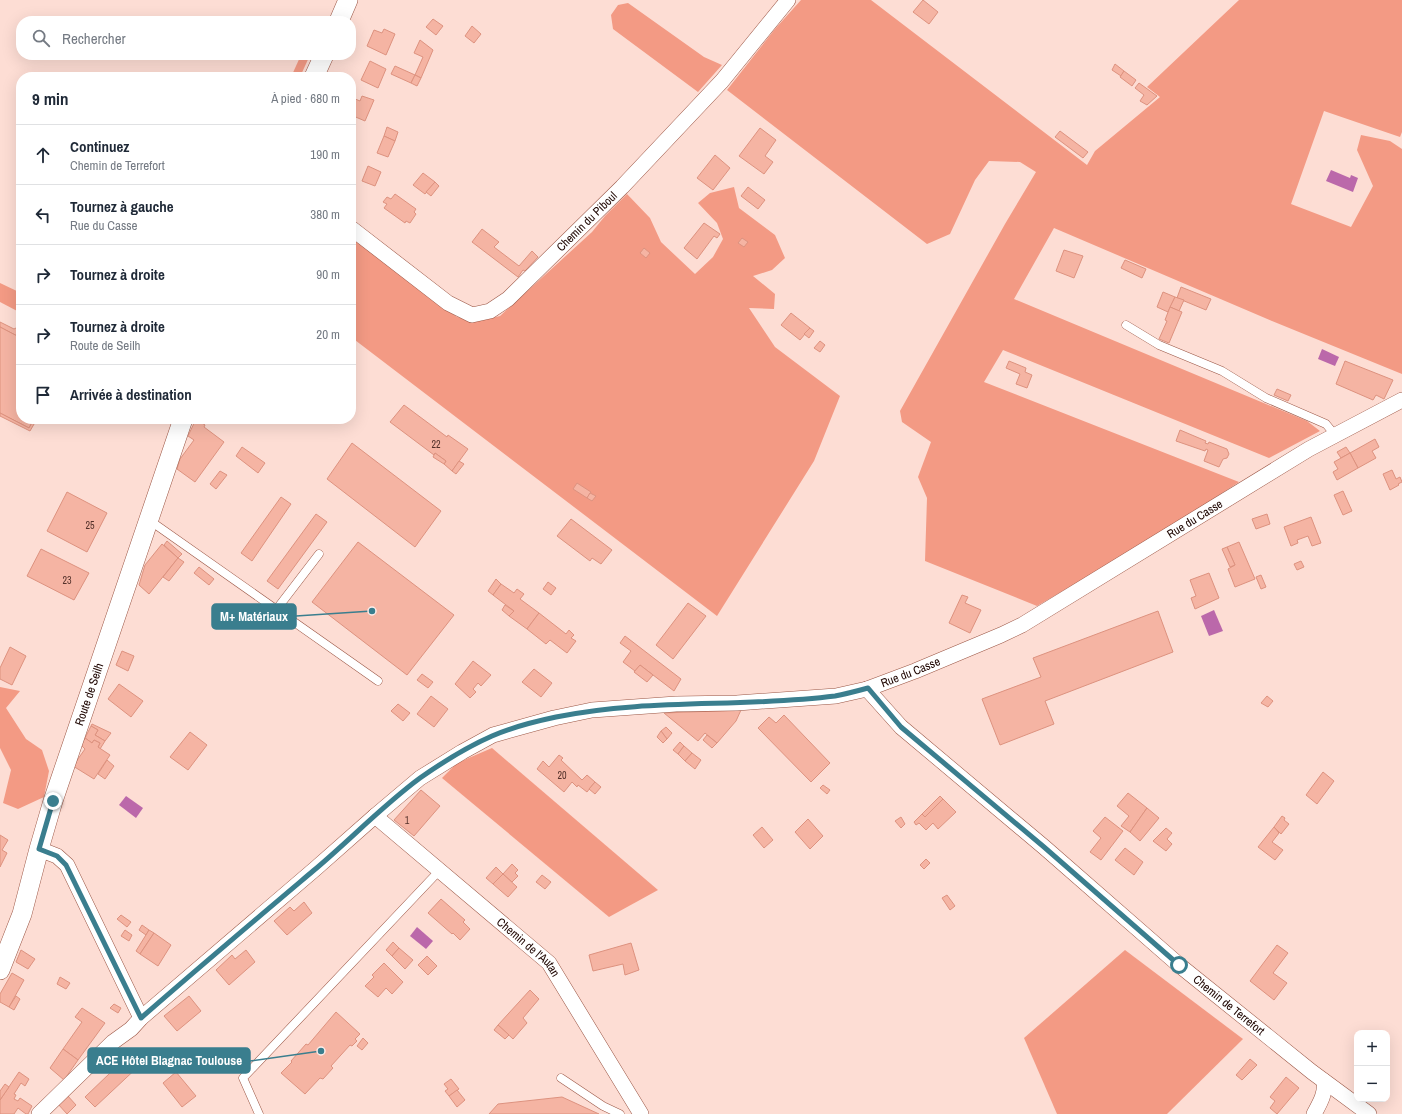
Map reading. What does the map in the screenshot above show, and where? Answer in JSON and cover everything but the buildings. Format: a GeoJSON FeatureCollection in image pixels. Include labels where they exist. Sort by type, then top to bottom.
{"type":"FeatureCollection","features":[{"type":"Feature","properties":{"kind":"street"},"geometry":{"type":"LineString","coordinates":[[341,16],[348,0]]}},
{"type":"Feature","properties":{"kind":"street","name":"Chemin du Piboul"},"geometry":{"type":"LineString","coordinates":[[356,232],[448,303],[472,314],[490,311],[508,299],[622,187],[722,81],[788,0]]}},
{"type":"Feature","properties":{"kind":"street"},"geometry":{"type":"LineString","coordinates":[[316,72],[322,60]]}},
{"type":"Feature","properties":{"kind":"street","name":"Rue du Casse"},"geometry":{"type":"LineString","coordinates":[[38,1114],[113,1042],[131,1029],[141,1018],[420,778],[493,735],[554,718],[592,710],[836,696],[868,688],[922,668],[1001,635],[1022,624],[1231,496],[1335,435],[1402,400]]}},
{"type":"Feature","properties":{"kind":"street","name":"Route de Seilh"},"geometry":{"type":"LineString","coordinates":[[0,970],[22,914],[39,849],[56,794],[181,424]]}},
{"type":"Feature","properties":{"kind":"street","name":"Chemin de Terrefort"},"geometry":{"type":"LineString","coordinates":[[868,688],[901,727],[1044,847],[1179,965],[1369,1114]]}},
{"type":"Feature","properties":{"kind":"street","name":"Chemin de l'Autan"},"geometry":{"type":"LineString","coordinates":[[375,816],[548,963],[641,1114]]}},
{"type":"Feature","properties":{"kind":"street"},"geometry":{"type":"LineString","coordinates":[[39,849],[57,856],[66,865],[141,1018]]}},
{"type":"Feature","properties":{"kind":"street"},"geometry":{"type":"LineString","coordinates":[[1314,1114],[1325,1089],[1324,1080]]}},
{"type":"Feature","properties":{"kind":"lane"},"geometry":{"type":"LineString","coordinates":[[1126,325],[1159,345],[1222,371],[1266,398],[1326,424],[1335,435]]}},
{"type":"Feature","properties":{"kind":"lane"},"geometry":{"type":"LineString","coordinates":[[149,520],[378,681]]}},
{"type":"Feature","properties":{"kind":"lane"},"geometry":{"type":"LineString","coordinates":[[276,610],[319,554]]}},
{"type":"Feature","properties":{"kind":"lane"},"geometry":{"type":"LineString","coordinates":[[259,1114],[243,1078],[440,871]]}},
{"type":"Feature","properties":{"kind":"lane"},"geometry":{"type":"LineString","coordinates":[[561,1078],[603,1106],[620,1114]]}},
{"type":"Feature","properties":{"kind":"shaded area"},"geometry":{"type":"Polygon","coordinates":[[[801,0],[871,0],[1087,165],[1095,151],[1160,97],[1147,87],[1239,0],[1402,0],[1402,132],[1400,137],[1324,111],[1291,204],[1351,227],[1373,186],[1357,150],[1361,135],[1390,141],[1402,149],[1402,374],[1272,321],[1054,228],[1014,299],[1307,421],[1320,431],[1269,458],[1003,350],[984,382],[1239,482],[1152,539],[1037,606],[925,561],[927,498],[918,477],[931,442],[902,422],[900,411],[1005,224],[1036,172],[1020,162],[989,161],[975,180],[950,234],[927,244],[727,90],[775,29],[801,0]]]}},
{"type":"Feature","properties":{"kind":"shaded area"},"geometry":{"type":"Polygon","coordinates":[[[628,3],[704,57],[722,65],[698,92],[613,29],[611,15],[618,5],[628,3]]]}},
{"type":"Feature","properties":{"kind":"shaded area"},"geometry":{"type":"Polygon","coordinates":[[[299,60],[308,60],[302,72],[293,72],[299,60]]]}},
{"type":"Feature","properties":{"kind":"shaded area"},"geometry":{"type":"Polygon","coordinates":[[[1331,170],[1350,178],[1351,175],[1358,178],[1353,192],[1326,181],[1331,170]]]}},
{"type":"Feature","properties":{"kind":"shaded area"},"geometry":{"type":"Polygon","coordinates":[[[734,187],[739,208],[775,235],[785,258],[772,270],[753,276],[775,294],[774,309],[749,308],[775,347],[840,396],[814,461],[717,616],[356,341],[356,239],[457,317],[480,321],[500,316],[592,232],[605,216],[627,194],[650,218],[661,242],[695,274],[713,257],[723,239],[717,223],[698,203],[710,193],[734,187]]]}},
{"type":"Feature","properties":{"kind":"shaded area"},"geometry":{"type":"Polygon","coordinates":[[[0,283],[16,291],[16,310],[0,302],[0,283]]]}},
{"type":"Feature","properties":{"kind":"shaded area"},"geometry":{"type":"Polygon","coordinates":[[[1322,349],[1339,357],[1335,366],[1318,359],[1322,349]]]}},
{"type":"Feature","properties":{"kind":"shaded area"},"geometry":{"type":"Polygon","coordinates":[[[1214,610],[1223,631],[1209,636],[1201,616],[1214,610]]]}},
{"type":"Feature","properties":{"kind":"shaded area"},"geometry":{"type":"Polygon","coordinates":[[[0,687],[20,691],[6,708],[26,739],[42,750],[49,771],[44,797],[18,809],[3,803],[11,770],[0,748],[0,687]]]}},
{"type":"Feature","properties":{"kind":"shaded area"},"geometry":{"type":"Polygon","coordinates":[[[492,748],[658,890],[609,917],[442,778],[457,763],[492,748]]]}},
{"type":"Feature","properties":{"kind":"shaded area"},"geometry":{"type":"Polygon","coordinates":[[[126,796],[143,808],[136,818],[119,805],[126,796]]]}},
{"type":"Feature","properties":{"kind":"shaded area"},"geometry":{"type":"Polygon","coordinates":[[[417,927],[433,941],[426,949],[410,936],[417,927]]]}},
{"type":"Feature","properties":{"kind":"shaded area"},"geometry":{"type":"Polygon","coordinates":[[[1125,950],[1243,1039],[1167,1114],[1057,1114],[1024,1038],[1125,950]]]}},
{"type":"Feature","properties":{"kind":"place","name":"M+ Matériaux"},"geometry":{"type":"Point","coordinates":[372,611]}},
{"type":"Feature","properties":{"kind":"place","name":"ACE Hôtel Blagnac Toulouse"},"geometry":{"type":"Point","coordinates":[321,1051]}},
{"type":"Feature","properties":{"kind":"route"},"geometry":{"type":"LineString","coordinates":[[53,801],[39,849],[57,856],[66,865],[141,1018],[420,778],[493,735],[554,718],[592,710],[676,704],[737,703],[836,696],[868,688],[901,727],[1044,847],[1179,965]]}}]}
